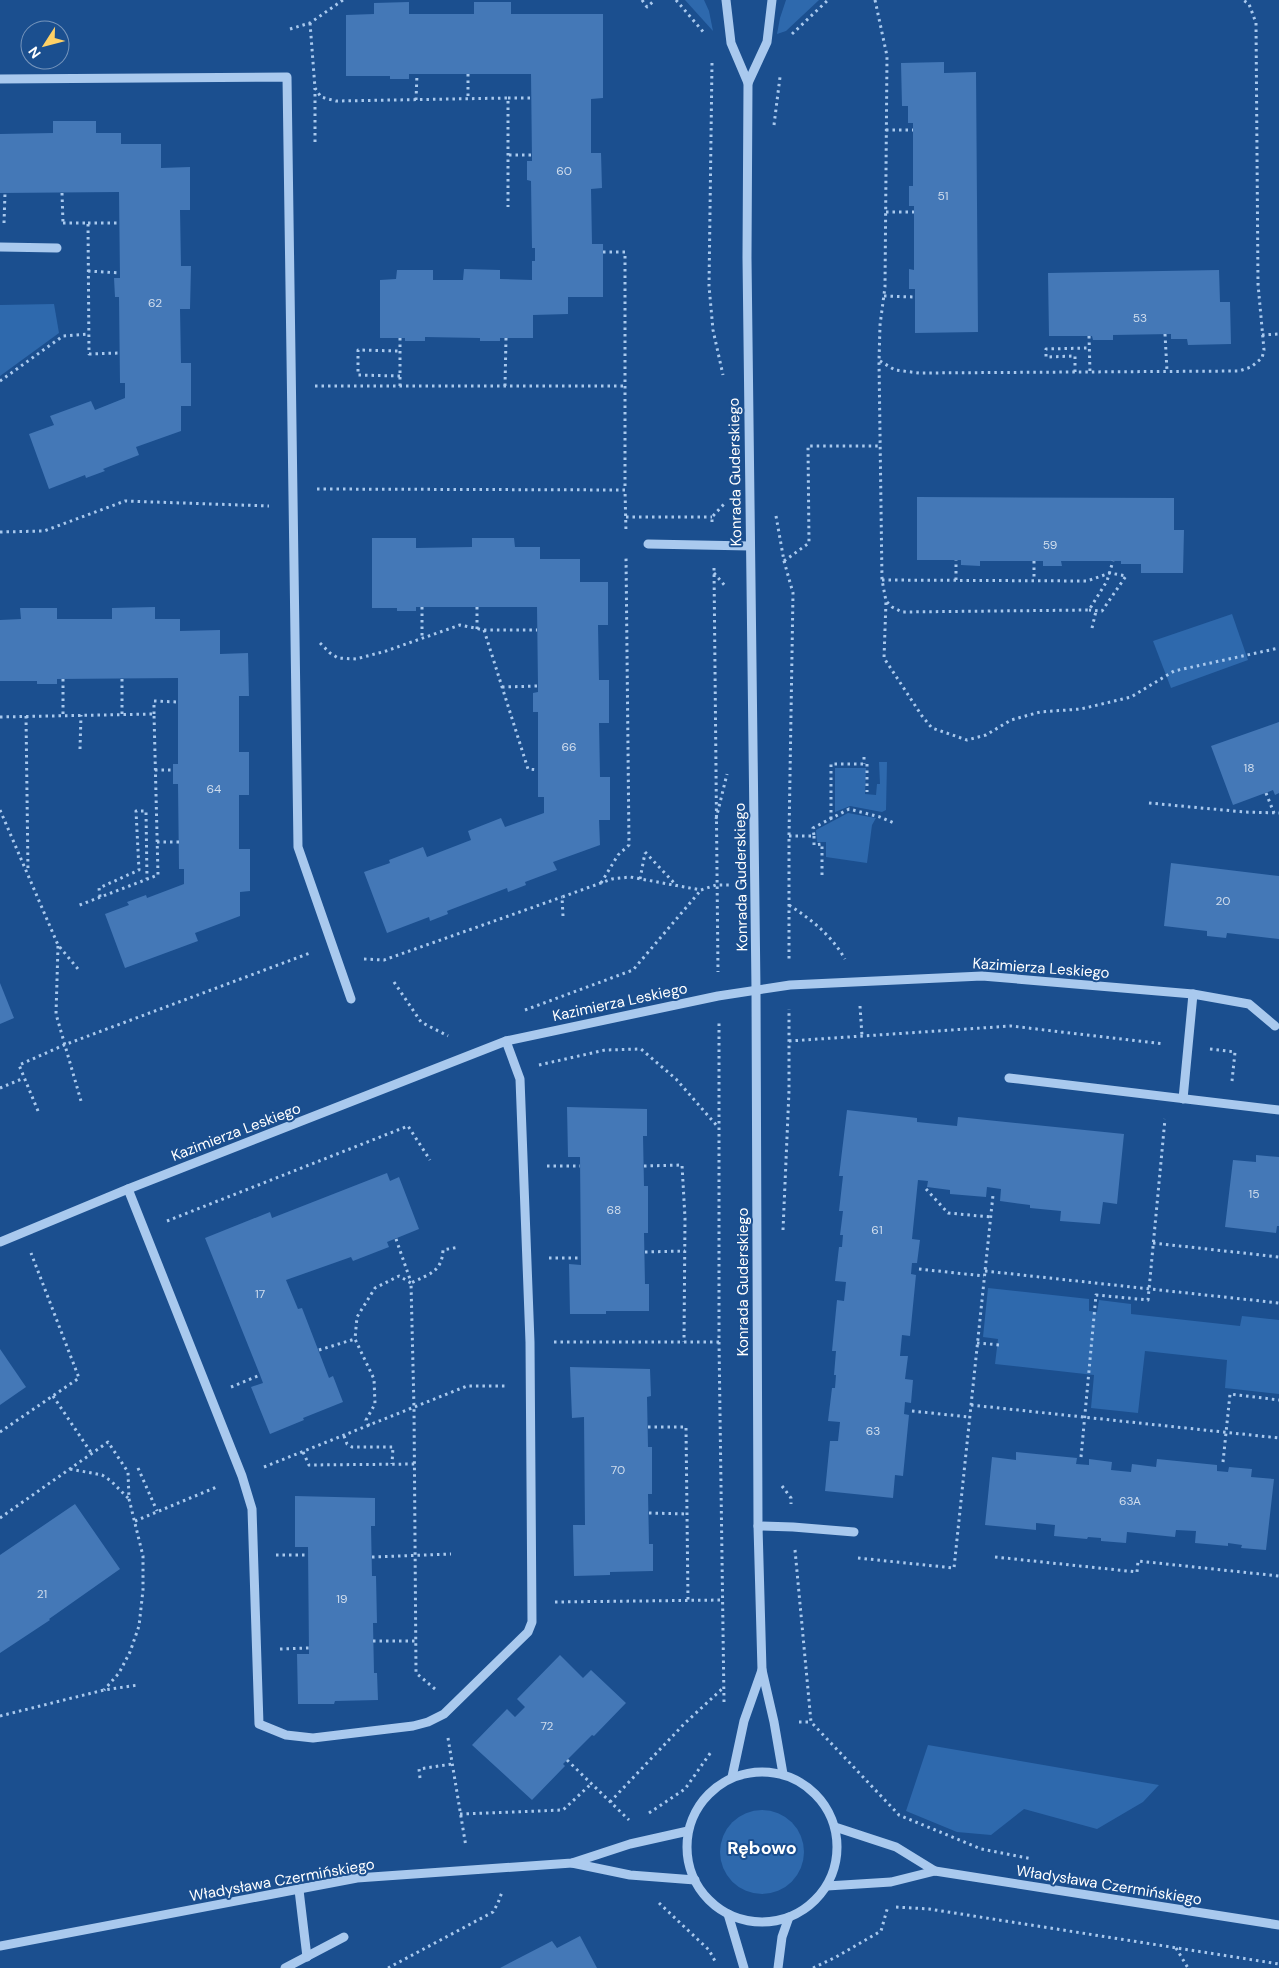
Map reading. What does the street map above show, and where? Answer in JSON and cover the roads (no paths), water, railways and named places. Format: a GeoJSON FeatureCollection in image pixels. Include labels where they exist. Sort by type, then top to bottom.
{"type":"FeatureCollection","features":[{"type":"Feature","properties":{"kind":"street","name":"Konrada Guderskiego"},"geometry":{"type":"LineString","coordinates":[[726,0],[731,43],[748,83],[746,258],[756,989],[758,1526],[762,1670],[783,1774]]}},
{"type":"Feature","properties":{"kind":"street","name":"Konrada Guderskiego"},"geometry":{"type":"LineString","coordinates":[[748,83],[767,42],[772,0]]}},
{"type":"Feature","properties":{"kind":"street"},"geometry":{"type":"LineString","coordinates":[[0,79],[287,77],[298,847],[351,999]]}},
{"type":"Feature","properties":{"kind":"street"},"geometry":{"type":"LineString","coordinates":[[0,247],[57,248]]}},
{"type":"Feature","properties":{"kind":"street"},"geometry":{"type":"LineString","coordinates":[[648,544],[750,546]]}},
{"type":"Feature","properties":{"kind":"street","name":"Kazimierza Leskiego"},"geometry":{"type":"LineString","coordinates":[[0,1242],[128,1189],[506,1041],[756,989],[790,985],[982,976],[1193,994],[1249,1004],[1275,1026]]}},
{"type":"Feature","properties":{"kind":"street"},"geometry":{"type":"LineString","coordinates":[[1183,1099],[1193,994]]}},
{"type":"Feature","properties":{"kind":"street"},"geometry":{"type":"LineString","coordinates":[[128,1189],[146,1230],[242,1476],[252,1508],[259,1724],[286,1735],[313,1738],[413,1726],[428,1722],[444,1714],[528,1632],[532,1622],[530,1342],[520,1078],[506,1041]]}},
{"type":"Feature","properties":{"kind":"street"},"geometry":{"type":"LineString","coordinates":[[1009,1078],[1279,1110]]}},
{"type":"Feature","properties":{"kind":"street"},"geometry":{"type":"LineString","coordinates":[[758,1526],[854,1532]]}},
{"type":"Feature","properties":{"kind":"street","name":"Konrada Guderskiego"},"geometry":{"type":"LineString","coordinates":[[732,1777],[744,1721],[762,1670]]}},
{"type":"Feature","properties":{"kind":"street"},"geometry":{"type":"LineString","coordinates":[[756,1771],[783,1774],[806,1785],[824,1804],[836,1827],[837,1857],[827,1886],[811,1905],[789,1917],[758,1922],[728,1914],[708,1900],[695,1880],[687,1856],[688,1831],[697,1809],[712,1791],[732,1777],[756,1771]]}},
{"type":"Feature","properties":{"kind":"street","name":"Władysława Czermińskiego"},"geometry":{"type":"LineString","coordinates":[[836,1827],[896,1847],[935,1872]]}},
{"type":"Feature","properties":{"kind":"street","name":"Władysława Czermińskiego"},"geometry":{"type":"LineString","coordinates":[[0,1946],[357,1878],[572,1863],[630,1844],[688,1831]]}},
{"type":"Feature","properties":{"kind":"street","name":"Władysława Czermińskiego"},"geometry":{"type":"LineString","coordinates":[[572,1863],[630,1876],[695,1880]]}},
{"type":"Feature","properties":{"kind":"street","name":"Władysława Czermińskiego"},"geometry":{"type":"LineString","coordinates":[[827,1886],[891,1882],[935,1872],[1279,1925]]}},
{"type":"Feature","properties":{"kind":"street"},"geometry":{"type":"LineString","coordinates":[[299,1890],[307,1957]]}},
{"type":"Feature","properties":{"kind":"street"},"geometry":{"type":"LineString","coordinates":[[728,1914],[744,1968]]}},
{"type":"Feature","properties":{"kind":"street"},"geometry":{"type":"LineString","coordinates":[[778,1968],[782,1937],[789,1917]]}},
{"type":"Feature","properties":{"kind":"street"},"geometry":{"type":"LineString","coordinates":[[285,1968],[344,1937]]}},
{"type":"Feature","properties":{"kind":"district","name":"Rębowo"},"geometry":{"type":"Point","coordinates":[762,1848]}}]}
